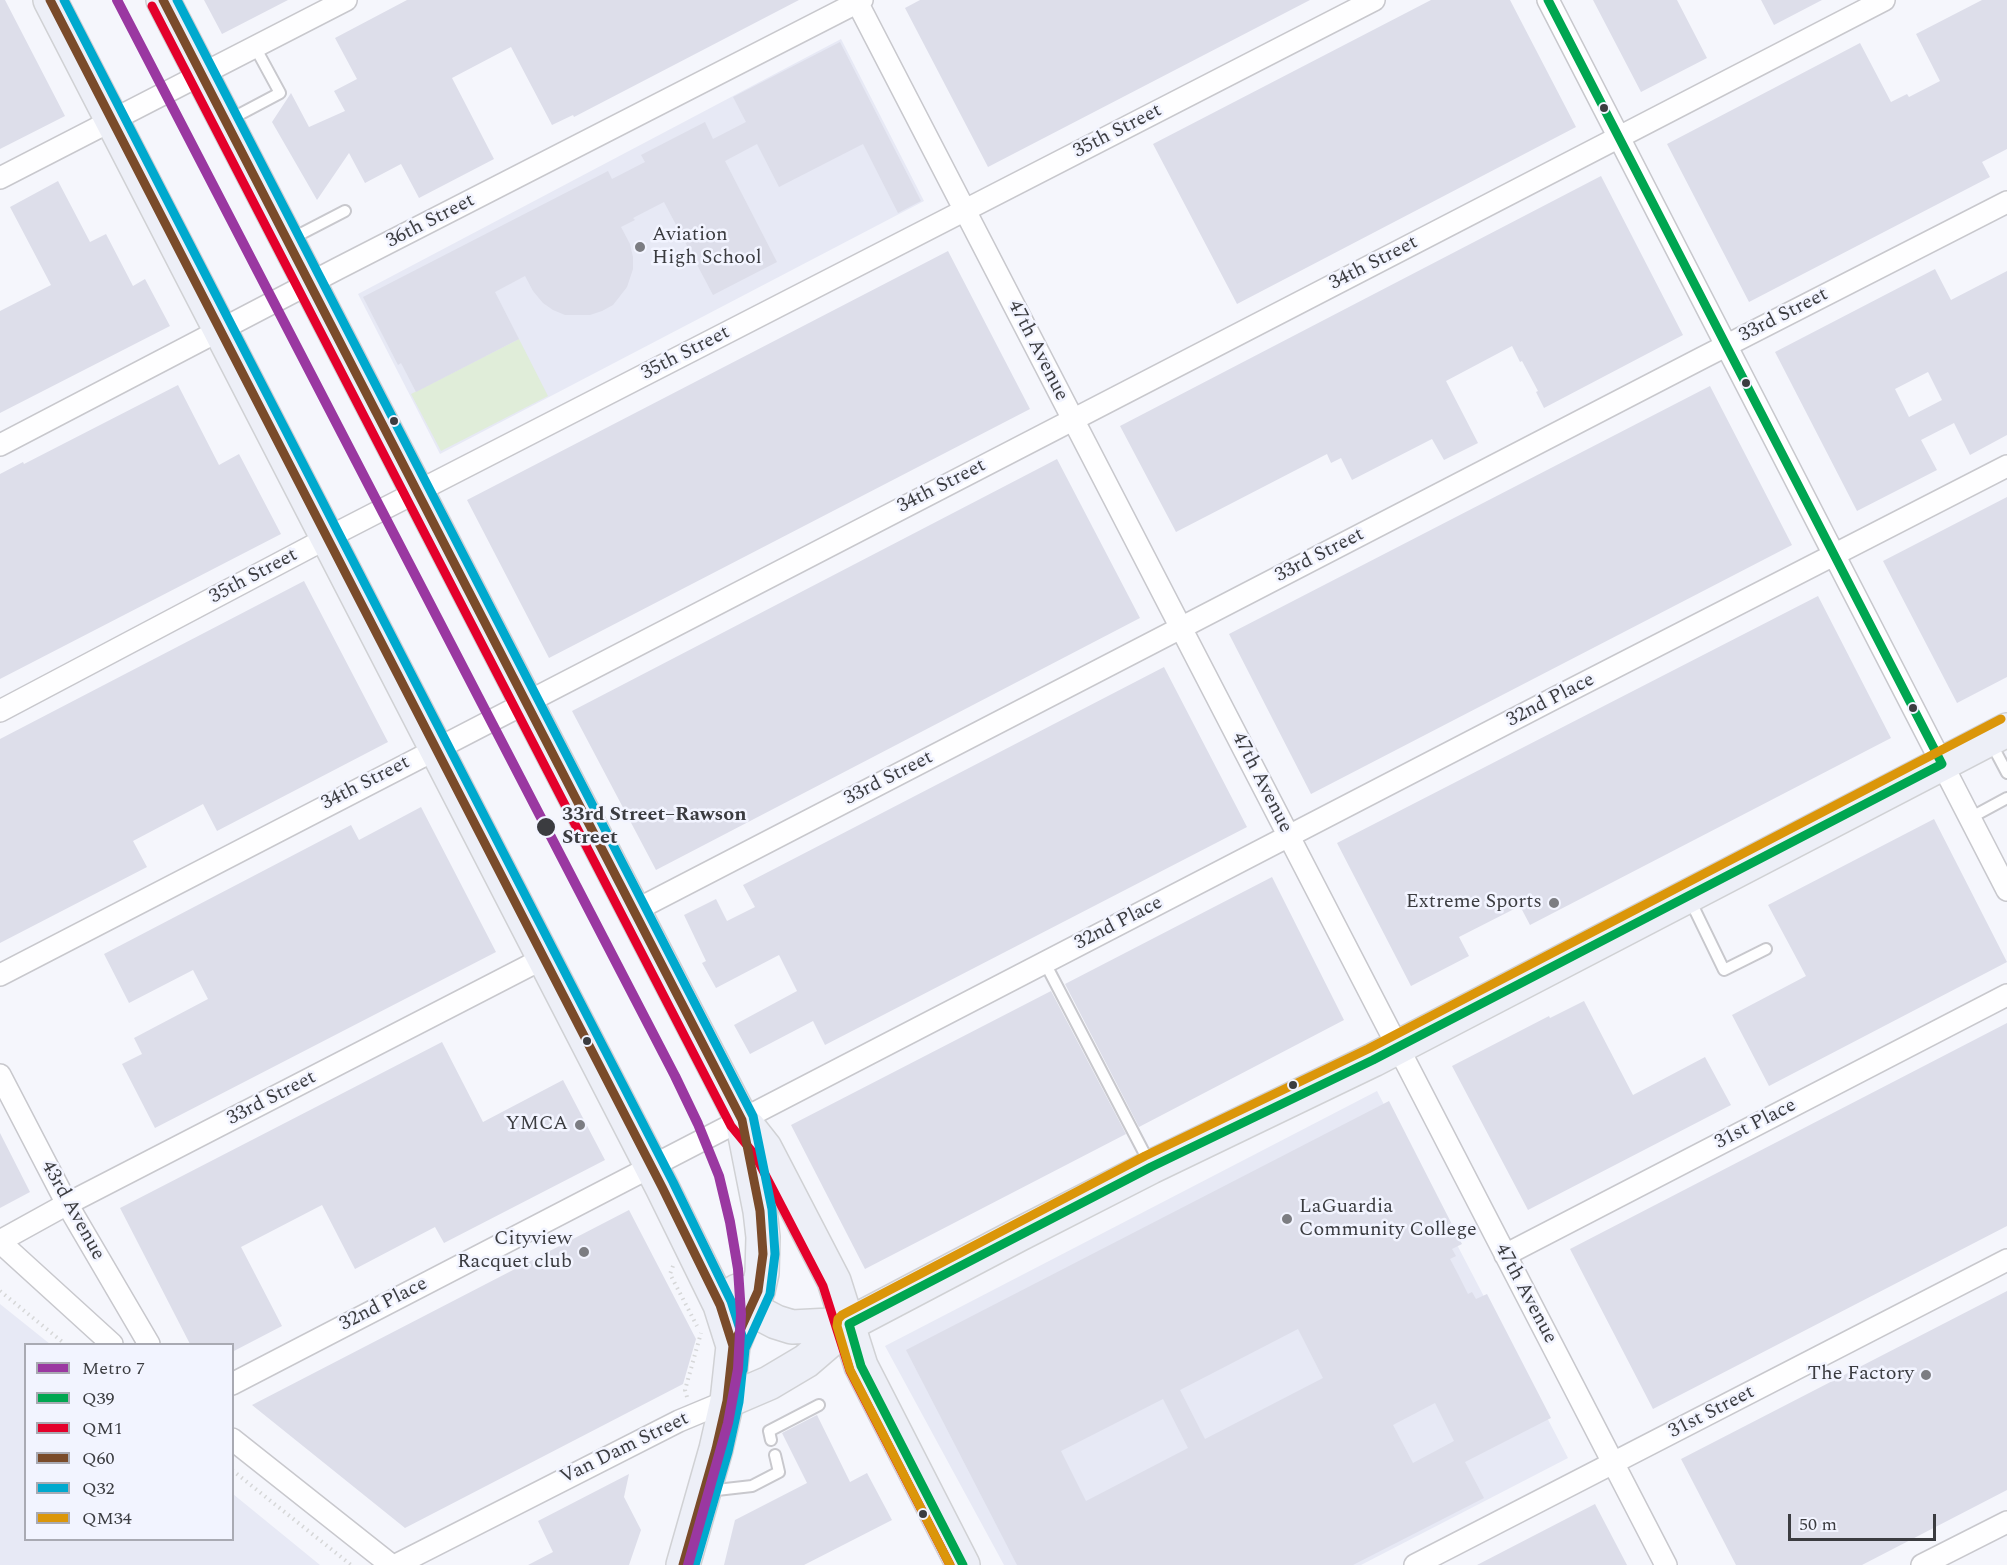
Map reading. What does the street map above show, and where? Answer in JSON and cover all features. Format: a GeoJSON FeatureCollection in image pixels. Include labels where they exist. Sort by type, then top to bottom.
{"type":"FeatureCollection","features":[{"type":"Feature","properties":{"kind":"main road"},"geometry":{"type":"LineString","coordinates":[[50,0],[651,1168],[720,1305],[734,1346]]}},
{"type":"Feature","properties":{"kind":"main road"},"geometry":{"type":"LineString","coordinates":[[163,0],[742,1120],[765,1148],[834,1281],[861,1366],[963,1565]]}},
{"type":"Feature","properties":{"kind":"main road","name":"Van Dam Street"},"geometry":{"type":"LineString","coordinates":[[727,1401],[769,1383],[806,1361],[849,1324],[1151,1167],[1397,1046],[1998,735]]}},
{"type":"Feature","properties":{"kind":"main road"},"geometry":{"type":"LineString","coordinates":[[683,1565],[727,1401],[734,1346],[742,1323],[758,1291],[762,1273],[763,1237],[742,1120]]}},
{"type":"Feature","properties":{"kind":"main road"},"geometry":{"type":"LineString","coordinates":[[684,1234],[732,1284],[751,1309]]}},
{"type":"Feature","properties":{"kind":"main road","name":"Van Dam Street"},"geometry":{"type":"LineString","coordinates":[[751,1309],[776,1323],[792,1327],[849,1324]]}},
{"type":"Feature","properties":{"kind":"street"},"geometry":{"type":"LineString","coordinates":[[0,178],[346,0]]}},
{"type":"Feature","properties":{"kind":"street","name":"35th Street"},"geometry":{"type":"LineString","coordinates":[[0,711],[327,538],[1374,0]]}},
{"type":"Feature","properties":{"kind":"street"},"geometry":{"type":"LineString","coordinates":[[1548,0],[1728,345],[2007,890]]}},
{"type":"Feature","properties":{"kind":"street","name":"34th Street"},"geometry":{"type":"LineString","coordinates":[[0,975],[1884,0]]}},
{"type":"Feature","properties":{"kind":"street","name":"47th Avenue"},"geometry":{"type":"LineString","coordinates":[[858,1],[1666,1565]]}},
{"type":"Feature","properties":{"kind":"street","name":"36th Street"},"geometry":{"type":"LineString","coordinates":[[0,445],[858,1]]}},
{"type":"Feature","properties":{"kind":"street","name":"33rd Street"},"geometry":{"type":"LineString","coordinates":[[634,911],[2007,202]]}},
{"type":"Feature","properties":{"kind":"street","name":"32nd Place"},"geometry":{"type":"LineString","coordinates":[[234,1383],[2007,466]]}},
{"type":"Feature","properties":{"kind":"street","name":"33rd Street"},"geometry":{"type":"LineString","coordinates":[[0,1242],[67,1204],[544,958]]}},
{"type":"Feature","properties":{"kind":"street","name":"31st Place"},"geometry":{"type":"LineString","coordinates":[[1505,1255],[2007,995]]}},
{"type":"Feature","properties":{"kind":"street","name":"43rd Avenue"},"geometry":{"type":"LineString","coordinates":[[0,1075],[67,1204],[148,1343]]}},
{"type":"Feature","properties":{"kind":"street"},"geometry":{"type":"LineString","coordinates":[[0,1242],[111,1343]]}},
{"type":"Feature","properties":{"kind":"street","name":"31st Street"},"geometry":{"type":"LineString","coordinates":[[1415,1565],[2007,1260]]}},
{"type":"Feature","properties":{"kind":"street","name":"Van Dam Street"},"geometry":{"type":"LineString","coordinates":[[396,1565],[679,1421],[727,1401]]}},
{"type":"Feature","properties":{"kind":"street"},"geometry":{"type":"LineString","coordinates":[[234,1441],[391,1565]]}},
{"type":"Feature","properties":{"kind":"street"},"geometry":{"type":"LineString","coordinates":[[1922,1565],[2007,1522]]}},
{"type":"Feature","properties":{"kind":"lane"},"geometry":{"type":"LineString","coordinates":[[226,121],[280,93],[255,46]]}},
{"type":"Feature","properties":{"kind":"lane"},"geometry":{"type":"LineString","coordinates":[[288,241],[345,211]]}},
{"type":"Feature","properties":{"kind":"lane"},"geometry":{"type":"LineString","coordinates":[[1998,735],[2007,772]]}},
{"type":"Feature","properties":{"kind":"lane"},"geometry":{"type":"LineString","coordinates":[[1970,818],[2007,798]]}},
{"type":"Feature","properties":{"kind":"lane"},"geometry":{"type":"LineString","coordinates":[[1687,895],[1724,969],[1766,949]]}},
{"type":"Feature","properties":{"kind":"lane"},"geometry":{"type":"LineString","coordinates":[[1045,963],[1151,1167]]}},
{"type":"Feature","properties":{"kind":"lane"},"geometry":{"type":"LineString","coordinates":[[771,1440],[769,1431],[819,1405]]}},
{"type":"Feature","properties":{"kind":"lane"},"geometry":{"type":"LineString","coordinates":[[704,1491],[752,1486],[779,1472],[775,1455]]}},
{"type":"Feature","properties":{"kind":"path"},"geometry":{"type":"LineString","coordinates":[[670,1274],[701,1333],[685,1390]]}},
{"type":"Feature","properties":{"kind":"path"},"geometry":{"type":"LineString","coordinates":[[0,1291],[64,1343]]}},
{"type":"Feature","properties":{"kind":"path"},"geometry":{"type":"LineString","coordinates":[[234,1472],[351,1565]]}},
{"type":"Feature","properties":{"kind":"shaded area","name":"Aviation High School"},"geometry":{"type":"Polygon","coordinates":[[[841,39],[924,201],[440,454],[358,294],[841,39]]]}},
{"type":"Feature","properties":{"kind":"shaded area","name":"LaGuardia Community College"},"geometry":{"type":"Polygon","coordinates":[[[1377,1091],[1568,1458],[1361,1565],[1004,1565],[885,1346],[1377,1091]]]}},
{"type":"Feature","properties":{"kind":"shaded area"},"geometry":{"type":"Polygon","coordinates":[[[0,1304],[49,1343],[24,1343],[24,1541],[234,1541],[234,1495],[320,1565],[0,1565],[0,1304]]]}},
{"type":"Feature","properties":{"kind":"green space"},"geometry":{"type":"Polygon","coordinates":[[[519,339],[548,396],[441,451],[411,394],[519,339]]]}},
{"type":"Feature","properties":{"kind":"building"},"geometry":{"type":"Polygon","coordinates":[[[0,0],[5,0],[65,116],[0,149],[0,0]]]}},
{"type":"Feature","properties":{"kind":"building"},"geometry":{"type":"Polygon","coordinates":[[[204,0],[288,0],[222,34],[204,0]]]}},
{"type":"Feature","properties":{"kind":"building"},"geometry":{"type":"Polygon","coordinates":[[[407,0],[799,0],[574,117],[573,115],[552,125],[511,47],[452,78],[494,159],[419,198],[401,164],[365,183],[349,153],[317,200],[272,122],[291,93],[309,127],[345,111],[334,91],[357,79],[335,38],[407,0]]]}},
{"type":"Feature","properties":{"kind":"building"},"geometry":{"type":"Polygon","coordinates":[[[920,0],[1310,0],[988,167],[905,8],[920,0]]]}},
{"type":"Feature","properties":{"kind":"building"},"geometry":{"type":"Polygon","coordinates":[[[1431,0],[1510,0],[1576,127],[1237,304],[1153,144],[1431,0]]]}},
{"type":"Feature","properties":{"kind":"building"},"geometry":{"type":"Polygon","coordinates":[[[1593,0],[1677,0],[1707,58],[1641,92],[1593,0]]]}},
{"type":"Feature","properties":{"kind":"building"},"geometry":{"type":"Polygon","coordinates":[[[1761,0],[1822,0],[1774,25],[1761,0]]]}},
{"type":"Feature","properties":{"kind":"building"},"geometry":{"type":"Polygon","coordinates":[[[1982,0],[2007,0],[2007,149],[1982,162],[1990,177],[1749,302],[1667,144],[1860,43],[1891,102],[1907,94],[1909,97],[1940,81],[1916,34],[1982,0]]]}},
{"type":"Feature","properties":{"kind":"building"},"geometry":{"type":"Polygon","coordinates":[[[840,42],[921,201],[898,213],[863,144],[779,187],[757,144],[725,161],[777,262],[713,295],[664,202],[621,227],[630,244],[633,269],[627,287],[613,305],[590,315],[565,315],[543,303],[525,276],[495,292],[519,339],[416,392],[401,363],[398,365],[363,297],[608,171],[612,179],[645,162],[641,155],[705,122],[713,139],[746,122],[733,97],[840,42]]]}},
{"type":"Feature","properties":{"kind":"building"},"geometry":{"type":"Polygon","coordinates":[[[1601,176],[1683,335],[1544,408],[1536,392],[1538,391],[1512,346],[1446,381],[1478,443],[1444,460],[1432,439],[1352,480],[1341,458],[1331,463],[1327,454],[1176,532],[1120,426],[1601,176]]]}},
{"type":"Feature","properties":{"kind":"building"},"geometry":{"type":"Polygon","coordinates":[[[58,181],[90,242],[106,234],[133,286],[145,279],[170,326],[0,413],[0,311],[51,285],[10,207],[58,181]]]}},
{"type":"Feature","properties":{"kind":"building"},"geometry":{"type":"Polygon","coordinates":[[[948,251],[1030,409],[549,658],[467,500],[948,251]]]}},
{"type":"Feature","properties":{"kind":"building"},"geometry":{"type":"Polygon","coordinates":[[[1935,269],[1951,300],[2007,271],[2007,435],[1970,455],[1954,423],[1921,440],[1937,470],[1857,511],[1775,352],[1935,269]],[[1928,372],[1895,389],[1909,417],[1942,400],[1928,372]]]}},
{"type":"Feature","properties":{"kind":"building"},"geometry":{"type":"Polygon","coordinates":[[[178,385],[219,465],[239,454],[281,534],[0,679],[0,474],[178,385]]]}},
{"type":"Feature","properties":{"kind":"building"},"geometry":{"type":"Polygon","coordinates":[[[1710,386],[1792,545],[1311,794],[1229,634],[1710,386]]]}},
{"type":"Feature","properties":{"kind":"building"},"geometry":{"type":"Polygon","coordinates":[[[1057,459],[1140,618],[656,870],[572,711],[1057,459]]]}},
{"type":"Feature","properties":{"kind":"building"},"geometry":{"type":"Polygon","coordinates":[[[2007,497],[2007,677],[1957,703],[1883,561],[2007,497]]]}},
{"type":"Feature","properties":{"kind":"building"},"geometry":{"type":"Polygon","coordinates":[[[304,581],[388,742],[217,831],[203,804],[133,841],[147,867],[0,943],[0,739],[304,581]]]}},
{"type":"Feature","properties":{"kind":"building"},"geometry":{"type":"Polygon","coordinates":[[[1818,596],[1891,738],[1530,925],[1520,906],[1459,937],[1469,956],[1411,986],[1337,843],[1818,596]]]}},
{"type":"Feature","properties":{"kind":"building"},"geometry":{"type":"Polygon","coordinates":[[[1164,667],[1247,827],[825,1045],[813,1021],[750,1054],[734,1025],[797,991],[779,955],[716,988],[702,963],[706,961],[684,915],[716,899],[727,921],[755,907],[743,885],[1164,667]]]}},
{"type":"Feature","properties":{"kind":"building"},"geometry":{"type":"Polygon","coordinates":[[[421,807],[496,952],[155,1128],[122,1064],[142,1054],[134,1038],[208,999],[193,970],[129,1003],[104,954],[351,825],[359,840],[421,807]]]}},
{"type":"Feature","properties":{"kind":"building"},"geometry":{"type":"Polygon","coordinates":[[[1934,819],[2007,962],[1769,1086],[1732,1015],[1806,976],[1768,905],[1934,819]]]}},
{"type":"Feature","properties":{"kind":"building"},"geometry":{"type":"Polygon","coordinates":[[[1272,877],[1344,1020],[1139,1127],[1065,984],[1272,877]]]}},
{"type":"Feature","properties":{"kind":"building"},"geometry":{"type":"Polygon","coordinates":[[[1051,991],[1126,1134],[865,1269],[791,1125],[1051,991]]]}},
{"type":"Feature","properties":{"kind":"building"},"geometry":{"type":"Polygon","coordinates":[[[1584,1001],[1633,1095],[1705,1057],[1731,1105],[1528,1210],[1452,1066],[1549,1016],[1550,1018],[1584,1001]]]}},
{"type":"Feature","properties":{"kind":"building"},"geometry":{"type":"Polygon","coordinates":[[[2007,1023],[2007,1226],[1653,1409],[1570,1249],[2007,1023]]]}},
{"type":"Feature","properties":{"kind":"building"},"geometry":{"type":"Polygon","coordinates":[[[442,1042],[483,1122],[563,1080],[605,1160],[444,1243],[435,1227],[355,1269],[322,1205],[241,1247],[282,1326],[234,1351],[234,1343],[189,1343],[120,1208],[442,1042]]]}},
{"type":"Feature","properties":{"kind":"building","name":"LaGuardia Community College"},"geometry":{"type":"Polygon","coordinates":[[[1389,1101],[1462,1244],[1452,1249],[1456,1256],[1450,1259],[1468,1294],[1472,1292],[1476,1299],[1487,1294],[1551,1418],[1465,1462],[1484,1498],[1353,1565],[1017,1565],[906,1350],[1389,1101]],[[1298,1329],[1180,1390],[1205,1439],[1323,1378],[1298,1329]],[[1163,1399],[1061,1451],[1086,1501],[1188,1448],[1163,1399]],[[1435,1403],[1393,1425],[1413,1463],[1454,1441],[1435,1403]]]}},
{"type":"Feature","properties":{"kind":"building"},"geometry":{"type":"Polygon","coordinates":[[[0,1133],[30,1192],[0,1208],[0,1133]]]}},
{"type":"Feature","properties":{"kind":"building"},"geometry":{"type":"Polygon","coordinates":[[[629,1210],[696,1339],[683,1384],[405,1528],[252,1405],[629,1210]]]}},
{"type":"Feature","properties":{"kind":"building","name":"The Factory"},"geometry":{"type":"Polygon","coordinates":[[[2007,1291],[2007,1490],[1862,1565],[1736,1565],[1681,1459],[2007,1291]]]}},
{"type":"Feature","properties":{"kind":"building"},"geometry":{"type":"Polygon","coordinates":[[[817,1415],[850,1482],[867,1473],[892,1520],[804,1565],[724,1565],[735,1520],[807,1483],[782,1433],[817,1415]]]}},
{"type":"Feature","properties":{"kind":"building"},"geometry":{"type":"Polygon","coordinates":[[[629,1474],[624,1497],[641,1530],[629,1565],[528,1565],[553,1552],[538,1521],[629,1474]]]}},
{"type":"Feature","properties":{"kind":"building"},"geometry":{"type":"Polygon","coordinates":[[[1595,1504],[1627,1565],[1477,1565],[1506,1550],[1595,1504]]]}},
{"type":"Feature","properties":{"kind":"metro line","name":"7"},"geometry":{"type":"LineString","coordinates":[[117,0],[675,1076],[719,1176],[738,1269],[741,1314],[738,1369],[728,1423],[688,1565]]}},
{"type":"Feature","properties":{"kind":"transit line","name":"Q60"},"geometry":{"type":"LineString","coordinates":[[50,0],[662,1187],[720,1305],[733,1346],[727,1401],[716,1449],[683,1565]]}},
{"type":"Feature","properties":{"kind":"transit line","name":"Q32"},"geometry":{"type":"LineString","coordinates":[[64,0],[673,1182],[731,1301],[745,1345],[739,1402],[728,1452],[695,1565]]}},
{"type":"Feature","properties":{"kind":"transit line","name":"Q60"},"geometry":{"type":"LineString","coordinates":[[163,0],[742,1120],[760,1211],[763,1254],[758,1291],[733,1346],[731,1369]]}},
{"type":"Feature","properties":{"kind":"transit line","name":"Q32"},"geometry":{"type":"LineString","coordinates":[[177,0],[753,1116],[772,1209],[775,1254],[770,1294],[745,1349],[743,1370]]}},
{"type":"Feature","properties":{"kind":"transit line","name":"Q39"},"geometry":{"type":"LineString","coordinates":[[1548,0],[1942,764]]}},
{"type":"Feature","properties":{"kind":"transit line","name":"QM1"},"geometry":{"type":"LineString","coordinates":[[152,6],[731,1126],[755,1155],[823,1286],[850,1371],[950,1565]]}},
{"type":"Feature","properties":{"kind":"transit line","name":"QM34"},"geometry":{"type":"LineString","coordinates":[[950,1565],[850,1370],[837,1326],[838,1319],[842,1315],[1145,1156],[1368,1049],[2001,719]]}},
{"type":"Feature","properties":{"kind":"transit line","name":"Q39"},"geometry":{"type":"LineString","coordinates":[[849,1324],[1151,1167],[1373,1060],[1942,764]]}},
{"type":"Feature","properties":{"kind":"transit line","name":"Q39"},"geometry":{"type":"LineString","coordinates":[[849,1324],[861,1366],[963,1565]]}},
{"type":"Feature","properties":{"kind":"place","name":"Aviation High School"},"geometry":{"type":"Point","coordinates":[640,247]}},
{"type":"Feature","properties":{"kind":"place","name":"33rd Street–Rawson Street"},"geometry":{"type":"Point","coordinates":[546,827]}},
{"type":"Feature","properties":{"kind":"place","name":"Extreme Sports"},"geometry":{"type":"Point","coordinates":[1554,903]}},
{"type":"Feature","properties":{"kind":"place","name":"YMCA"},"geometry":{"type":"Point","coordinates":[580,1125]}},
{"type":"Feature","properties":{"kind":"place","name":"LaGuardia Community College"},"geometry":{"type":"Point","coordinates":[1287,1219]}},
{"type":"Feature","properties":{"kind":"place","name":"Cityview Racquet club"},"geometry":{"type":"Point","coordinates":[584,1252]}},
{"type":"Feature","properties":{"kind":"place","name":"The Factory"},"geometry":{"type":"Point","coordinates":[1926,1375]}}]}
